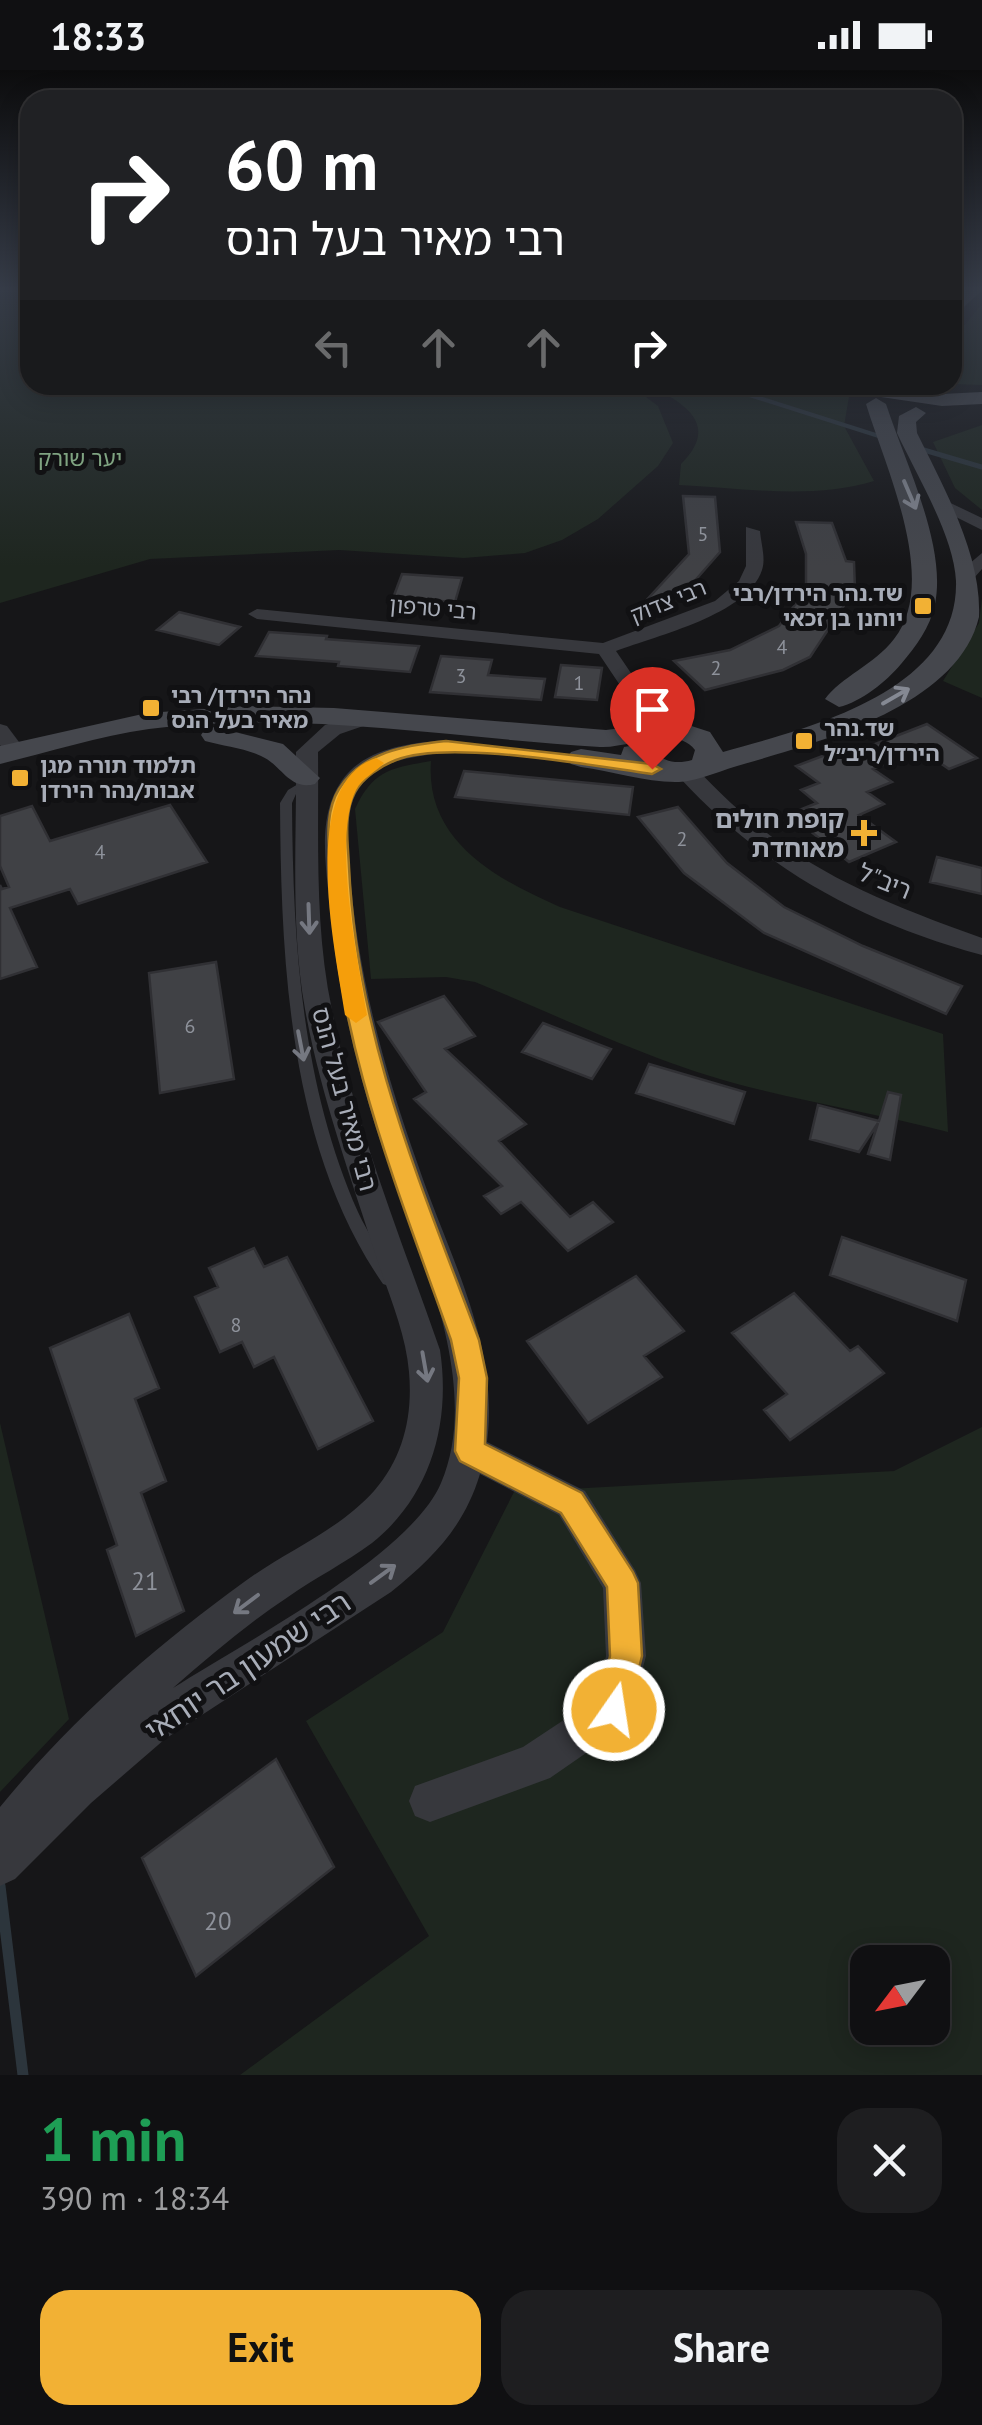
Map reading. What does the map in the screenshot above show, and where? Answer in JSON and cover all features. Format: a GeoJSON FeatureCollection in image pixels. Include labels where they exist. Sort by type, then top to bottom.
{"type":"FeatureCollection","features":[{"type":"Feature","properties":{"kind":"main road"},"geometry":{"type":"LineString","coordinates":[[880,395],[892,412],[918,398],[982,396]]}},
{"type":"Feature","properties":{"kind":"main road"},"geometry":{"type":"LineString","coordinates":[[5,745],[165,719],[247,714],[365,719],[591,739],[730,731],[793,717],[874,681],[897,665],[926,631],[938,592],[934,554],[882,430],[880,395]]}},
{"type":"Feature","properties":{"kind":"main road"},"geometry":{"type":"LineString","coordinates":[[918,398],[982,410]]}},
{"type":"Feature","properties":{"kind":"main road"},"geometry":{"type":"LineString","coordinates":[[0,777],[122,745],[215,735],[320,735],[587,759],[652,769],[696,767],[814,734],[902,694],[927,676],[958,638],[975,566],[964,556],[912,446],[905,425],[918,398]]}},
{"type":"Feature","properties":{"kind":"main road"},"geometry":{"type":"LineString","coordinates":[[912,446],[924,426],[982,410]]}},
{"type":"Feature","properties":{"kind":"main road"},"geometry":{"type":"LineString","coordinates":[[649,733],[634,744],[636,758],[652,769]]}},
{"type":"Feature","properties":{"kind":"main road"},"geometry":{"type":"LineString","coordinates":[[692,734],[709,750],[696,767]]}},
{"type":"Feature","properties":{"kind":"main road"},"geometry":{"type":"LineString","coordinates":[[215,735],[273,750],[305,780]]}},
{"type":"Feature","properties":{"kind":"street"},"geometry":{"type":"LineString","coordinates":[[940,503],[982,525]]}},
{"type":"Feature","properties":{"kind":"street","name":"רבי צדוק"},"geometry":{"type":"LineString","coordinates":[[605,649],[686,621],[734,594],[746,584],[755,566],[752,530]]}},
{"type":"Feature","properties":{"kind":"street","name":"רבי טרפון"},"geometry":{"type":"LineString","coordinates":[[257,614],[605,649]]}},
{"type":"Feature","properties":{"kind":"street"},"geometry":{"type":"LineString","coordinates":[[605,649],[638,694],[649,733]]}},
{"type":"Feature","properties":{"kind":"street"},"geometry":{"type":"LineString","coordinates":[[320,735],[365,719]]}},
{"type":"Feature","properties":{"kind":"street","name":"רבי מאיר בעל הנס"},"geometry":{"type":"LineString","coordinates":[[320,735],[307,752],[305,780],[308,926],[324,1037],[344,1113],[408,1305],[428,1382],[428,1411],[419,1448]]}},
{"type":"Feature","properties":{"kind":"street","name":"רבי מאיר בעל הנס"},"geometry":{"type":"LineString","coordinates":[[446,746],[392,756],[354,779],[340,806],[338,850],[345,960],[362,1045],[465,1340],[473,1378],[470,1451]]}},
{"type":"Feature","properties":{"kind":"street","name":"ריב\"ל"},"geometry":{"type":"LineString","coordinates":[[696,767],[745,832],[795,870],[834,891],[982,947]]}},
{"type":"Feature","properties":{"kind":"street","name":"רבי שמעון בר יוחאי"},"geometry":{"type":"LineString","coordinates":[[0,1841],[86,1738],[152,1678],[262,1592],[369,1522],[390,1500],[419,1448]]}},
{"type":"Feature","properties":{"kind":"street"},"geometry":{"type":"LineString","coordinates":[[430,1800],[535,1763],[614,1710],[626,1656],[622,1583],[572,1503],[470,1451]]}},
{"type":"Feature","properties":{"kind":"street","name":"רבי שמעון בר יוחאי"},"geometry":{"type":"LineString","coordinates":[[0,1864],[76,1788],[152,1726],[378,1579],[408,1555],[435,1528],[452,1500],[470,1451]]}},
{"type":"Feature","properties":{"kind":"green space","name":"יער שורק"},"geometry":{"type":"Polygon","coordinates":[[[0,381],[20,381],[20,395],[643,395],[658,406],[673,443],[658,466],[598,519],[562,540],[525,553],[464,558],[339,550],[150,559],[0,603],[0,381]]]}},
{"type":"Feature","properties":{"kind":"green space"},"geometry":{"type":"Polygon","coordinates":[[[962,381],[982,381],[982,385],[962,384],[962,381]]]}},
{"type":"Feature","properties":{"kind":"green space"},"geometry":{"type":"Polygon","coordinates":[[[666,395],[849,395],[844,426],[874,481],[802,491],[679,485],[681,464],[698,438],[698,427],[694,417],[666,395]]]}},
{"type":"Feature","properties":{"kind":"green space"},"geometry":{"type":"Polygon","coordinates":[[[982,425],[982,510],[955,488],[933,442],[982,425]]]}},
{"type":"Feature","properties":{"kind":"green space"},"geometry":{"type":"Polygon","coordinates":[[[982,598],[982,698],[943,681],[979,623],[982,598]]]}},
{"type":"Feature","properties":{"kind":"green space"},"geometry":{"type":"Polygon","coordinates":[[[431,761],[432,789],[452,835],[469,854],[512,884],[560,907],[943,1034],[948,1132],[688,1069],[475,982],[446,977],[371,979],[355,809],[369,786],[385,773],[431,761]]]}},
{"type":"Feature","properties":{"kind":"green space"},"geometry":{"type":"Polygon","coordinates":[[[0,1423],[69,1719],[0,1792],[0,1423]]]}},
{"type":"Feature","properties":{"kind":"green space"},"geometry":{"type":"Polygon","coordinates":[[[982,1427],[982,2075],[240,2075],[429,1936],[306,1721],[443,1632],[514,1492],[894,1471],[982,1427]]]}},
{"type":"Feature","properties":{"kind":"building"},"geometry":{"type":"Polygon","coordinates":[[[683,496],[715,497],[720,552],[685,592],[642,605],[689,554],[683,496]]]}},
{"type":"Feature","properties":{"kind":"building"},"geometry":{"type":"Polygon","coordinates":[[[796,522],[832,523],[846,561],[854,562],[855,589],[810,657],[783,670],[705,690],[674,661],[730,650],[779,626],[806,590],[806,554],[796,522]]]}},
{"type":"Feature","properties":{"kind":"building"},"geometry":{"type":"Polygon","coordinates":[[[402,574],[462,578],[455,602],[393,598],[402,574]]]}},
{"type":"Feature","properties":{"kind":"building"},"geometry":{"type":"Polygon","coordinates":[[[179,612],[240,627],[219,645],[157,630],[179,612]]]}},
{"type":"Feature","properties":{"kind":"building"},"geometry":{"type":"Polygon","coordinates":[[[269,632],[419,646],[410,672],[338,666],[339,662],[256,656],[269,632]]]}},
{"type":"Feature","properties":{"kind":"building"},"geometry":{"type":"Polygon","coordinates":[[[441,656],[492,660],[488,675],[545,679],[541,700],[430,692],[441,656]]]}},
{"type":"Feature","properties":{"kind":"building"},"geometry":{"type":"Polygon","coordinates":[[[561,665],[602,668],[597,700],[555,697],[561,665]]]}},
{"type":"Feature","properties":{"kind":"building"},"geometry":{"type":"Polygon","coordinates":[[[927,724],[977,758],[949,769],[921,750],[873,769],[892,782],[867,792],[884,804],[859,815],[896,842],[849,862],[789,814],[817,803],[801,790],[819,783],[796,766],[844,748],[852,753],[927,724]]]}},
{"type":"Feature","properties":{"kind":"building"},"geometry":{"type":"Polygon","coordinates":[[[464,771],[633,787],[629,815],[455,797],[464,771]]]}},
{"type":"Feature","properties":{"kind":"building"},"geometry":{"type":"Polygon","coordinates":[[[170,805],[207,862],[78,904],[70,889],[10,908],[37,967],[0,979],[0,885],[2,889],[9,887],[0,866],[0,816],[32,806],[50,841],[170,805]]]}},
{"type":"Feature","properties":{"kind":"building"},"geometry":{"type":"Polygon","coordinates":[[[678,807],[727,863],[784,907],[863,946],[962,986],[946,1014],[764,933],[684,873],[638,817],[678,807]]]}},
{"type":"Feature","properties":{"kind":"building"},"geometry":{"type":"Polygon","coordinates":[[[937,857],[982,868],[982,894],[930,882],[937,857]]]}},
{"type":"Feature","properties":{"kind":"building"},"geometry":{"type":"Polygon","coordinates":[[[216,962],[234,1079],[160,1093],[149,973],[216,962]]]}},
{"type":"Feature","properties":{"kind":"building"},"geometry":{"type":"Polygon","coordinates":[[[444,996],[475,1036],[445,1049],[526,1124],[499,1141],[570,1217],[593,1202],[613,1222],[568,1251],[521,1202],[501,1214],[484,1196],[502,1186],[414,1099],[426,1092],[378,1022],[444,996]]]}},
{"type":"Feature","properties":{"kind":"building"},"geometry":{"type":"Polygon","coordinates":[[[543,1023],[611,1049],[592,1079],[522,1052],[543,1023]]]}},
{"type":"Feature","properties":{"kind":"building"},"geometry":{"type":"Polygon","coordinates":[[[649,1064],[745,1092],[734,1124],[636,1093],[649,1064]]]}},
{"type":"Feature","properties":{"kind":"building"},"geometry":{"type":"Polygon","coordinates":[[[888,1092],[901,1095],[890,1160],[868,1154],[878,1123],[859,1152],[810,1139],[818,1105],[879,1121],[888,1092]]]}},
{"type":"Feature","properties":{"kind":"building"},"geometry":{"type":"Polygon","coordinates":[[[842,1237],[966,1280],[957,1321],[830,1275],[842,1237]]]}},
{"type":"Feature","properties":{"kind":"building"},"geometry":{"type":"Polygon","coordinates":[[[254,1248],[264,1267],[287,1257],[373,1421],[318,1449],[274,1357],[254,1367],[242,1342],[220,1352],[195,1297],[218,1287],[209,1268],[254,1248]]]}},
{"type":"Feature","properties":{"kind":"building"},"geometry":{"type":"Polygon","coordinates":[[[636,1276],[684,1331],[644,1356],[662,1377],[588,1423],[527,1341],[636,1276]]]}},
{"type":"Feature","properties":{"kind":"building"},"geometry":{"type":"Polygon","coordinates":[[[794,1293],[850,1351],[858,1346],[884,1373],[790,1440],[764,1410],[787,1394],[732,1333],[794,1293]]]}},
{"type":"Feature","properties":{"kind":"building"},"geometry":{"type":"Polygon","coordinates":[[[129,1314],[159,1388],[135,1399],[166,1481],[141,1493],[184,1611],[136,1636],[107,1550],[117,1545],[50,1348],[129,1314]]]}},
{"type":"Feature","properties":{"kind":"building"},"geometry":{"type":"Polygon","coordinates":[[[276,1759],[334,1867],[196,1976],[142,1858],[276,1759]]]}},
{"type":"Feature","properties":{"kind":"waterway"},"geometry":{"type":"LineString","coordinates":[[750,395],[885,438]]}},
{"type":"Feature","properties":{"kind":"waterway"},"geometry":{"type":"LineString","coordinates":[[917,448],[982,467]]}},
{"type":"Feature","properties":{"kind":"waterway"},"geometry":{"type":"LineString","coordinates":[[0,1886],[23,2075]]}},
{"type":"Feature","properties":{"kind":"slow traffic"},"geometry":{"type":"LineString","coordinates":[[356,1015],[341,923],[338,821],[346,791],[354,779],[376,763]]}},
{"type":"Feature","properties":{"kind":"place","name":"שד.נהר הירדן/רבי יוחנן בן זכאי"},"geometry":{"type":"Point","coordinates":[923,606]}},
{"type":"Feature","properties":{"kind":"place","name":"נהר הירדן/ רבי מאיר בעל הנס"},"geometry":{"type":"Point","coordinates":[151,708]}},
{"type":"Feature","properties":{"kind":"place","name":"שד.נהר הירדן/ריב״ל"},"geometry":{"type":"Point","coordinates":[804,741]}},
{"type":"Feature","properties":{"kind":"place","name":"תלמוד תורה מגן אבות/נהר הירדן"},"geometry":{"type":"Point","coordinates":[20,778]}},
{"type":"Feature","properties":{"kind":"place","name":"קופת חולים מאוחדת"},"geometry":{"type":"Point","coordinates":[864,833]}},
{"type":"Feature","properties":{"kind":"route"},"geometry":{"type":"LineString","coordinates":[[614,1710],[626,1656],[622,1583],[572,1503],[470,1451],[473,1378],[465,1340],[362,1045],[341,923],[338,821],[346,791],[364,770],[420,748],[446,746],[652,769]]}}]}
